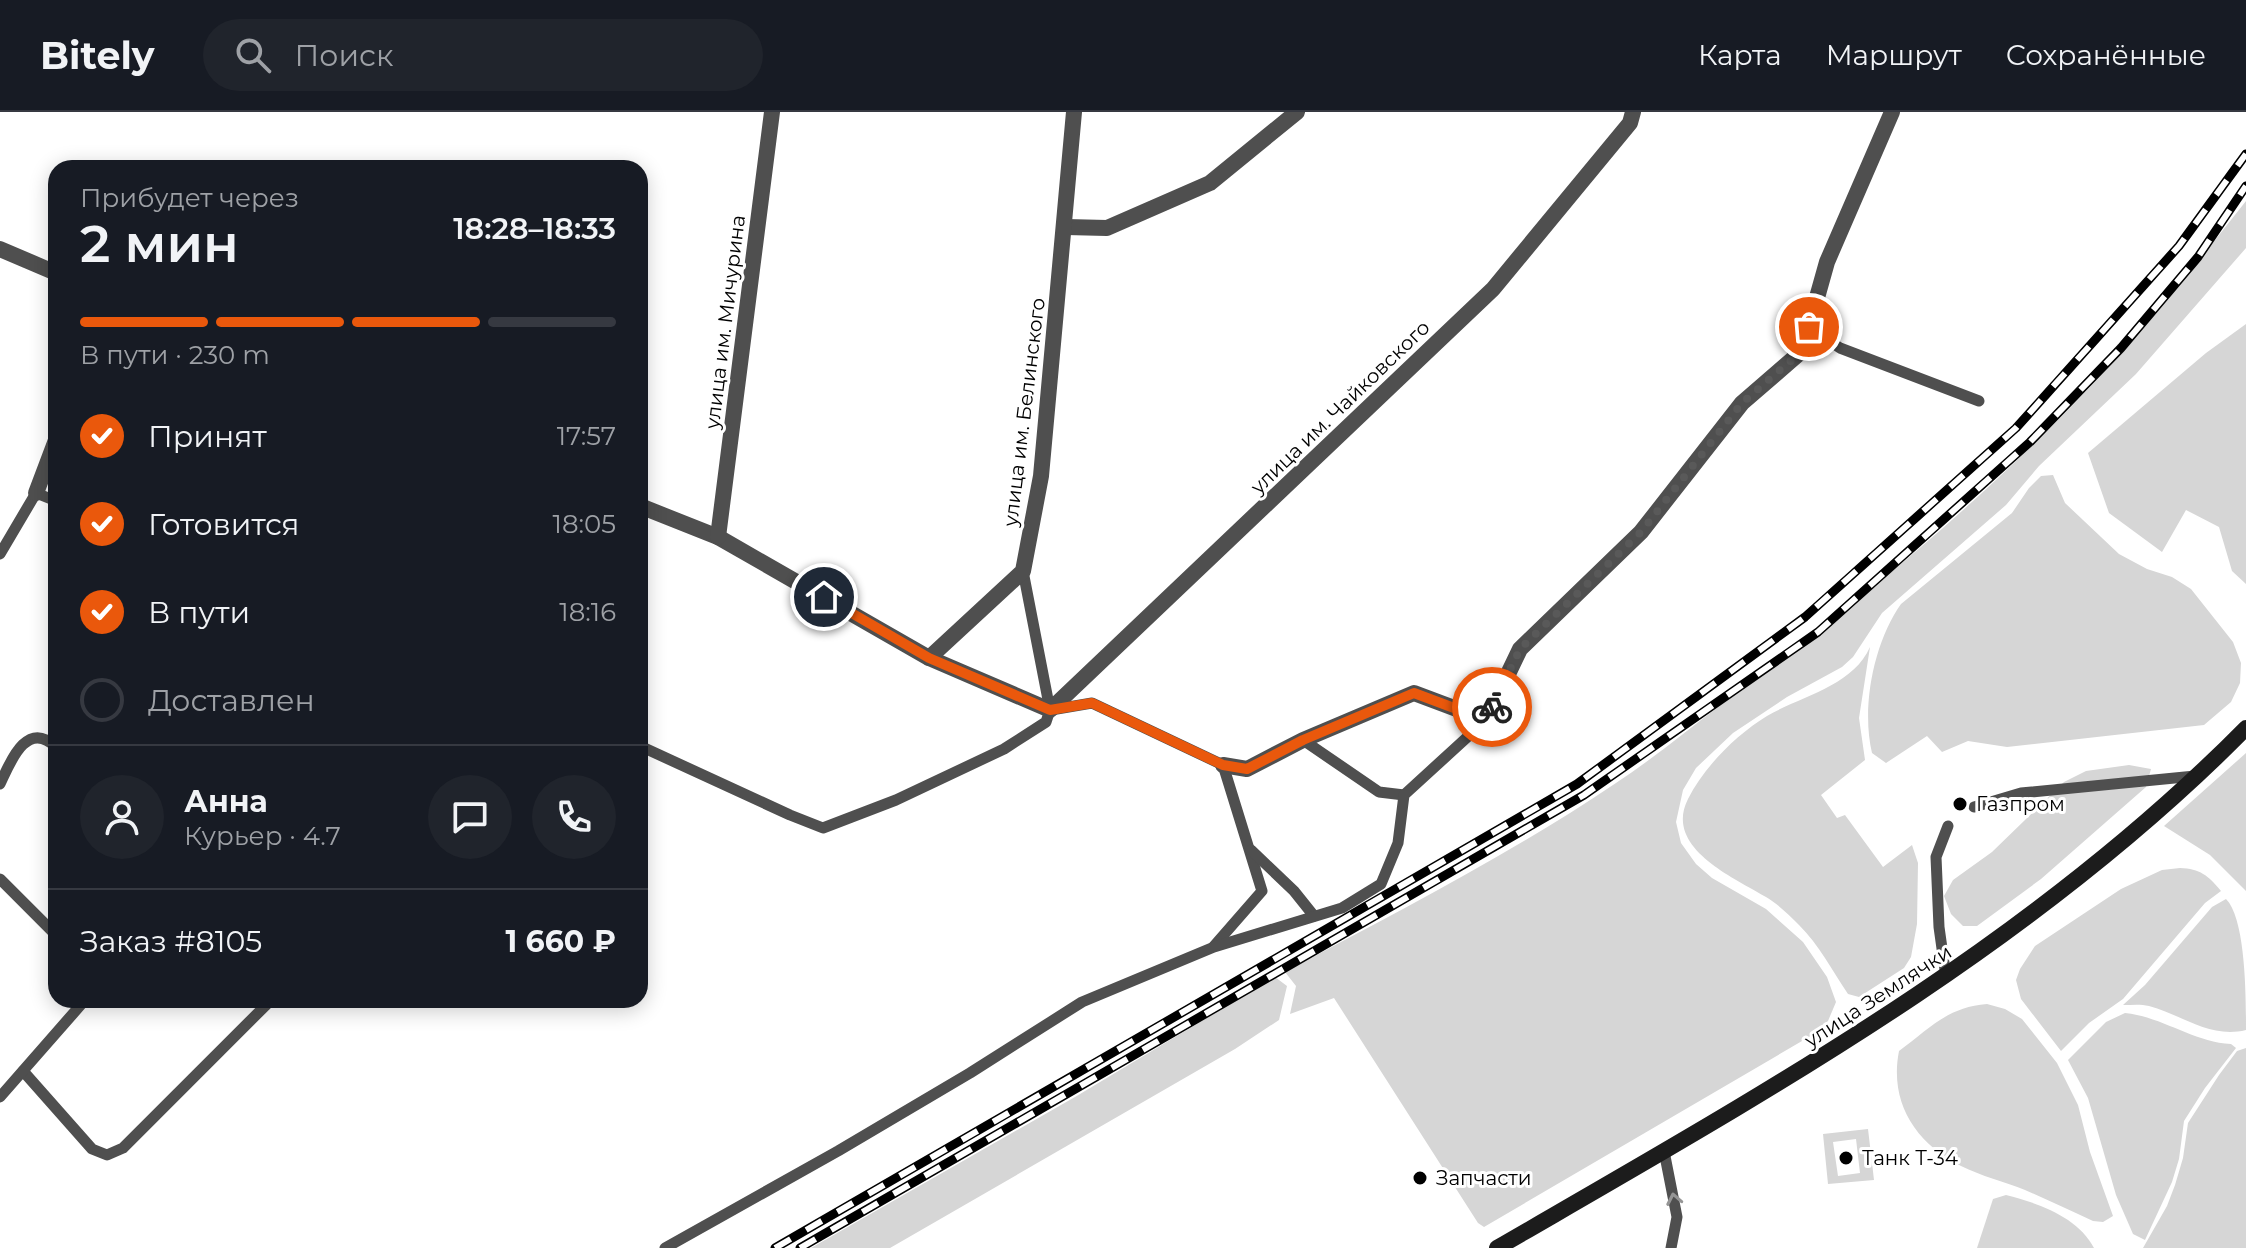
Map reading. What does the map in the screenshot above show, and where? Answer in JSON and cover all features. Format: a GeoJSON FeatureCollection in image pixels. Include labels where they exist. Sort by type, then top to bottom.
{"type":"FeatureCollection","features":[{"type":"Feature","properties":{"kind":"main road","name":"улица Землячки"},"geometry":{"type":"LineString","coordinates":[[1497,1248],[1851,1040],[1946,977],[2036,912],[2129,838],[2200,775],[2246,728]]}},
{"type":"Feature","properties":{"kind":"street","name":"улица им. Мичурина"},"geometry":{"type":"LineString","coordinates":[[718,537],[772,112]]}},
{"type":"Feature","properties":{"kind":"street","name":"улица им. Белинского"},"geometry":{"type":"LineString","coordinates":[[1023,571],[1041,476],[1066,227],[1074,112]]}},
{"type":"Feature","properties":{"kind":"street"},"geometry":{"type":"LineString","coordinates":[[1066,227],[1107,228],[1210,183],[1297,112]]}},
{"type":"Feature","properties":{"kind":"street","name":"улица им. Чайковского"},"geometry":{"type":"LineString","coordinates":[[1050,710],[1493,289],[1630,123],[1633,112]]}},
{"type":"Feature","properties":{"kind":"street"},"geometry":{"type":"LineString","coordinates":[[1223,765],[1247,769],[1303,740],[1414,693],[1486,720],[1520,649],[1641,532],[1742,403],[1802,351],[1827,262],[1892,112]]}},
{"type":"Feature","properties":{"kind":"street"},"geometry":{"type":"LineString","coordinates":[[0,249],[48,270]]}},
{"type":"Feature","properties":{"kind":"street"},"geometry":{"type":"LineString","coordinates":[[36,493],[48,461]]}},
{"type":"Feature","properties":{"kind":"street"},"geometry":{"type":"LineString","coordinates":[[648,509],[718,537],[929,658],[1050,710]]}},
{"type":"Feature","properties":{"kind":"street"},"geometry":{"type":"LineString","coordinates":[[929,658],[1023,571]]}},
{"type":"Feature","properties":{"kind":"lane"},"geometry":{"type":"LineString","coordinates":[[1809,327],[1840,348],[1979,401]]}},
{"type":"Feature","properties":{"kind":"lane"},"geometry":{"type":"LineString","coordinates":[[0,554],[36,493],[48,498]]}},
{"type":"Feature","properties":{"kind":"lane"},"geometry":{"type":"LineString","coordinates":[[648,750],[823,828],[896,800],[1004,749],[1046,722],[1050,710],[1023,571]]}},
{"type":"Feature","properties":{"kind":"lane"},"geometry":{"type":"LineString","coordinates":[[1050,710],[1092,703],[1223,765],[1262,891],[1214,947]]}},
{"type":"Feature","properties":{"kind":"lane"},"geometry":{"type":"LineString","coordinates":[[665,1248],[904,1112],[1082,1002],[1214,947],[1342,908],[1381,884],[1398,843],[1404,795],[1486,720]]}},
{"type":"Feature","properties":{"kind":"lane"},"geometry":{"type":"LineString","coordinates":[[0,784],[17,747],[33,739],[48,742]]}},
{"type":"Feature","properties":{"kind":"lane"},"geometry":{"type":"LineString","coordinates":[[1303,740],[1379,792],[1404,795]]}},
{"type":"Feature","properties":{"kind":"lane"},"geometry":{"type":"LineString","coordinates":[[1974,807],[2021,793],[2200,775]]}},
{"type":"Feature","properties":{"kind":"lane"},"geometry":{"type":"LineString","coordinates":[[1946,977],[1939,927],[1936,857],[1948,826]]}},
{"type":"Feature","properties":{"kind":"lane"},"geometry":{"type":"LineString","coordinates":[[1251,850],[1294,891],[1314,916]]}},
{"type":"Feature","properties":{"kind":"lane"},"geometry":{"type":"LineString","coordinates":[[0,879],[48,927]]}},
{"type":"Feature","properties":{"kind":"lane"},"geometry":{"type":"LineString","coordinates":[[0,1097],[78,1008]]}},
{"type":"Feature","properties":{"kind":"lane"},"geometry":{"type":"LineString","coordinates":[[23,1071],[92,1149],[107,1155],[123,1148],[263,1008]]}},
{"type":"Feature","properties":{"kind":"lane"},"geometry":{"type":"LineString","coordinates":[[1664,1151],[1677,1217],[1671,1248]]}},
{"type":"Feature","properties":{"kind":"shaded area"},"geometry":{"type":"Polygon","coordinates":[[[2246,201],[2246,248],[2136,374],[2039,466],[2006,505],[1882,613],[1853,657],[1842,667],[1787,697],[1733,733],[1696,768],[1683,790],[1676,822],[1681,843],[1696,864],[1712,878],[1766,909],[1803,942],[1827,977],[1836,1002],[1828,1021],[1814,1034],[1484,1227],[1478,1223],[1334,998],[1290,1014],[1296,986],[1285,972],[1453,882],[1576,809],[1644,763],[1876,585],[1972,502],[2063,415],[2143,328],[2246,201]]]}},
{"type":"Feature","properties":{"kind":"shaded area"},"geometry":{"type":"Polygon","coordinates":[[[2246,324],[2246,584],[2232,571],[2219,527],[2186,510],[2162,552],[2109,513],[2088,453],[2206,353],[2246,324]]]}},
{"type":"Feature","properties":{"kind":"shaded area"},"geometry":{"type":"Polygon","coordinates":[[[2053,475],[2065,503],[2119,554],[2147,569],[2172,577],[2191,589],[2233,642],[2241,663],[2240,683],[2231,702],[2204,725],[2007,747],[1968,741],[1942,752],[1927,736],[1886,763],[1872,753],[1868,716],[1872,676],[1892,619],[1901,604],[2012,513],[2041,476],[2053,475]]]}},
{"type":"Feature","properties":{"kind":"shaded area"},"geometry":{"type":"Polygon","coordinates":[[[1870,647],[1859,718],[1865,760],[1821,795],[1837,818],[1845,815],[1883,867],[1912,845],[1918,863],[1917,924],[1911,957],[1904,968],[1859,997],[1848,994],[1813,941],[1783,910],[1721,871],[1694,847],[1685,832],[1683,816],[1695,787],[1733,742],[1767,716],[1839,681],[1852,671],[1870,647]]]}},
{"type":"Feature","properties":{"kind":"shaded area"},"geometry":{"type":"Polygon","coordinates":[[[2246,753],[2246,891],[2210,855],[2164,826],[2246,753]]]}},
{"type":"Feature","properties":{"kind":"shaded area"},"geometry":{"type":"Polygon","coordinates":[[[2129,765],[2151,769],[2146,787],[2041,879],[1977,926],[1963,926],[1951,914],[1944,896],[1953,880],[1992,852],[2064,782],[2086,771],[2129,765]]]}},
{"type":"Feature","properties":{"kind":"shaded area"},"geometry":{"type":"Polygon","coordinates":[[[2180,868],[2203,874],[2221,891],[2205,903],[2123,999],[2089,1023],[2061,1051],[2021,999],[2016,980],[2020,969],[2035,946],[2121,889],[2162,870],[2180,868]]]}},
{"type":"Feature","properties":{"kind":"shaded area"},"geometry":{"type":"Polygon","coordinates":[[[2226,899],[2238,923],[2241,941],[2246,1030],[2208,1029],[2149,1006],[2123,1005],[2145,985],[2212,907],[2226,899]]]}},
{"type":"Feature","properties":{"kind":"shaded area"},"geometry":{"type":"Polygon","coordinates":[[[1275,977],[1287,986],[1279,1020],[1235,1049],[890,1248],[811,1248],[1075,1097],[1275,977]]]}},
{"type":"Feature","properties":{"kind":"shaded area"},"geometry":{"type":"Polygon","coordinates":[[[1987,1004],[2005,1009],[2022,1019],[2057,1063],[2078,1105],[2090,1152],[2113,1216],[2103,1222],[2093,1221],[2025,1190],[1961,1166],[1930,1146],[1909,1119],[1898,1087],[1899,1051],[1950,1014],[1987,1004]]]}},
{"type":"Feature","properties":{"kind":"shaded area"},"geometry":{"type":"Polygon","coordinates":[[[2125,1013],[2236,1048],[2184,1121],[2179,1159],[2172,1182],[2145,1240],[2133,1234],[2116,1195],[2088,1098],[2068,1060],[2106,1022],[2125,1013]]]}},
{"type":"Feature","properties":{"kind":"shaded area"},"geometry":{"type":"Polygon","coordinates":[[[2246,1048],[2246,1248],[2143,1248],[2175,1185],[2188,1123],[2237,1051],[2246,1048]]]}},
{"type":"Feature","properties":{"kind":"shaded area"},"geometry":{"type":"Polygon","coordinates":[[[1868,1129],[1874,1180],[1828,1184],[1823,1134],[1868,1129]],[[1856,1139],[1833,1142],[1838,1176],[1860,1173],[1856,1139]]]}},
{"type":"Feature","properties":{"kind":"shaded area"},"geometry":{"type":"Polygon","coordinates":[[[2006,1195],[2044,1207],[2068,1220],[2094,1248],[1977,1248],[1993,1199],[2006,1195]]]}},
{"type":"Feature","properties":{"kind":"railway"},"geometry":{"type":"LineString","coordinates":[[775,1248],[1577,784],[1805,617],[2016,428],[2179,246],[2246,154]]}},
{"type":"Feature","properties":{"kind":"railway"},"geometry":{"type":"LineString","coordinates":[[800,1248],[1584,795],[1818,632],[2030,442],[2121,348],[2198,257],[2246,186]]}},
{"type":"Feature","properties":{"kind":"way so far"},"geometry":{"type":"LineString","coordinates":[[1492,707],[1520,649],[1641,532],[1742,403],[1802,351],[1809,327]]}},
{"type":"Feature","properties":{"kind":"place","name":"Газпром"},"geometry":{"type":"Point","coordinates":[1960,804]}},
{"type":"Feature","properties":{"kind":"place","name":"Танк Т-34"},"geometry":{"type":"Point","coordinates":[1846,1158]}},
{"type":"Feature","properties":{"kind":"place","name":"Запчасти"},"geometry":{"type":"Point","coordinates":[1420,1178]}},
{"type":"Feature","properties":{"kind":"route"},"geometry":{"type":"LineString","coordinates":[[824,597],[929,658],[1050,710],[1092,703],[1223,765],[1247,769],[1303,740],[1414,693],[1486,720],[1492,707]]}}]}
